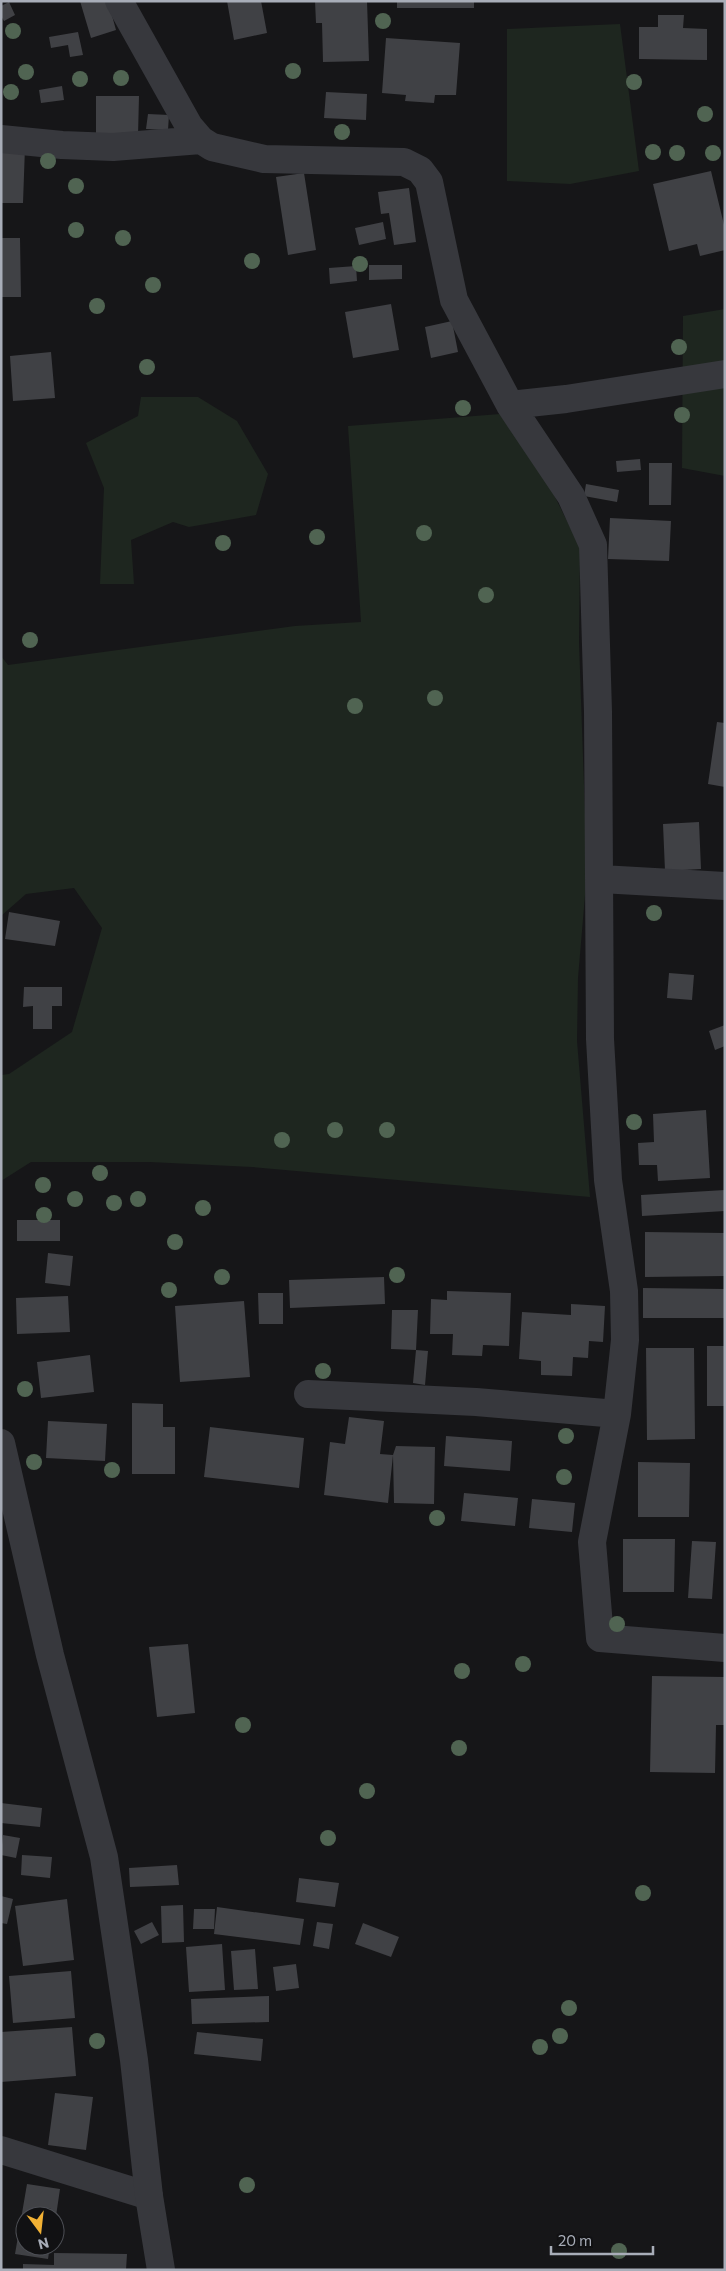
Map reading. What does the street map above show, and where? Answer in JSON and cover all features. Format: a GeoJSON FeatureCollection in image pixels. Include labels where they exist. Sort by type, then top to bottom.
{"type":"FeatureCollection","features":[{"type":"Feature","properties":{"kind":"street"},"geometry":{"type":"LineString","coordinates":[[118,1],[189,126],[201,140],[212,147],[264,159],[404,162],[420,170],[429,182],[454,300],[510,404],[571,496],[593,545],[601,880],[600,1039],[608,1172],[624,1291],[625,1340],[617,1414],[592,1542],[600,1638],[725,1648]]}},
{"type":"Feature","properties":{"kind":"street"},"geometry":{"type":"LineString","coordinates":[[1,139],[62,145],[114,147],[201,140]]}},
{"type":"Feature","properties":{"kind":"street"},"geometry":{"type":"LineString","coordinates":[[510,404],[566,399],[725,374]]}},
{"type":"Feature","properties":{"kind":"street"},"geometry":{"type":"LineString","coordinates":[[601,880],[725,886]]}},
{"type":"Feature","properties":{"kind":"street"},"geometry":{"type":"LineString","coordinates":[[308,1394],[476,1402],[617,1414]]}},
{"type":"Feature","properties":{"kind":"street"},"geometry":{"type":"LineString","coordinates":[[1,1443],[50,1655],[104,1857],[134,2060],[149,2196],[161,2270]]}},
{"type":"Feature","properties":{"kind":"street"},"geometry":{"type":"LineString","coordinates":[[1,2150],[149,2196]]}},
{"type":"Feature","properties":{"kind":"shaded area"},"geometry":{"type":"Polygon","coordinates":[[[620,24],[639,171],[570,184],[507,181],[507,29],[620,24]]]}},
{"type":"Feature","properties":{"kind":"shaded area"},"geometry":{"type":"Polygon","coordinates":[[[725,309],[725,476],[682,468],[683,316],[725,309]]]}},
{"type":"Feature","properties":{"kind":"shaded area"},"geometry":{"type":"Polygon","coordinates":[[[141,397],[198,397],[237,421],[268,474],[256,515],[189,527],[173,522],[131,540],[134,584],[100,584],[104,488],[86,443],[138,416],[141,397]]]}},
{"type":"Feature","properties":{"kind":"shaded area"},"geometry":{"type":"Polygon","coordinates":[[[500,414],[552,491],[580,547],[579,642],[587,872],[578,978],[577,1041],[590,1197],[252,1167],[150,1162],[31,1162],[1,1181],[1,1075],[9,1074],[72,1032],[102,928],[74,888],[26,894],[1,916],[1,656],[8,665],[295,626],[361,622],[348,426],[500,414]]]}},
{"type":"Feature","properties":{"kind":"building"},"geometry":{"type":"Polygon","coordinates":[[[80,1],[108,1],[116,30],[91,38],[80,1]]]}},
{"type":"Feature","properties":{"kind":"building"},"geometry":{"type":"Polygon","coordinates":[[[227,1],[261,1],[267,33],[234,40],[227,1]]]}},
{"type":"Feature","properties":{"kind":"building"},"geometry":{"type":"Polygon","coordinates":[[[315,1],[367,1],[369,61],[323,62],[322,23],[316,23],[315,1]]]}},
{"type":"Feature","properties":{"kind":"building"},"geometry":{"type":"Polygon","coordinates":[[[397,1],[474,1],[474,8],[397,8],[397,1]]]}},
{"type":"Feature","properties":{"kind":"building"},"geometry":{"type":"Polygon","coordinates":[[[9,2],[15,15],[4,21],[1,16],[1,6],[9,2]]]}},
{"type":"Feature","properties":{"kind":"building"},"geometry":{"type":"Polygon","coordinates":[[[658,15],[684,15],[683,28],[707,29],[707,60],[639,59],[639,27],[658,27],[658,15]]]}},
{"type":"Feature","properties":{"kind":"building"},"geometry":{"type":"Polygon","coordinates":[[[78,32],[83,55],[70,57],[68,45],[51,48],[49,37],[78,32]]]}},
{"type":"Feature","properties":{"kind":"building"},"geometry":{"type":"Polygon","coordinates":[[[386,38],[460,43],[456,95],[435,95],[434,103],[405,101],[406,95],[382,93],[386,38]]]}},
{"type":"Feature","properties":{"kind":"building"},"geometry":{"type":"Polygon","coordinates":[[[62,86],[64,100],[41,103],[39,90],[62,86]]]}},
{"type":"Feature","properties":{"kind":"building"},"geometry":{"type":"Polygon","coordinates":[[[326,92],[367,94],[366,120],[324,118],[326,92]]]}},
{"type":"Feature","properties":{"kind":"building"},"geometry":{"type":"Polygon","coordinates":[[[96,96],[139,96],[138,136],[96,136],[96,96]]]}},
{"type":"Feature","properties":{"kind":"building"},"geometry":{"type":"Polygon","coordinates":[[[148,114],[169,115],[168,130],[146,129],[148,114]]]}},
{"type":"Feature","properties":{"kind":"building"},"geometry":{"type":"Polygon","coordinates":[[[2,146],[25,147],[23,203],[1,203],[2,146]]]}},
{"type":"Feature","properties":{"kind":"building"},"geometry":{"type":"Polygon","coordinates":[[[711,171],[725,229],[725,250],[700,256],[697,244],[669,251],[653,184],[711,171]]]}},
{"type":"Feature","properties":{"kind":"building"},"geometry":{"type":"Polygon","coordinates":[[[304,173],[316,250],[288,255],[276,177],[304,173]]]}},
{"type":"Feature","properties":{"kind":"building"},"geometry":{"type":"Polygon","coordinates":[[[409,188],[416,242],[394,245],[389,213],[381,214],[378,192],[409,188]]]}},
{"type":"Feature","properties":{"kind":"building"},"geometry":{"type":"Polygon","coordinates":[[[383,222],[386,239],[359,245],[355,228],[383,222]]]}},
{"type":"Feature","properties":{"kind":"building"},"geometry":{"type":"Polygon","coordinates":[[[1,238],[20,238],[21,297],[1,297],[1,238]]]}},
{"type":"Feature","properties":{"kind":"building"},"geometry":{"type":"Polygon","coordinates":[[[369,265],[402,265],[402,279],[369,280],[369,265]]]}},
{"type":"Feature","properties":{"kind":"building"},"geometry":{"type":"Polygon","coordinates":[[[356,266],[357,281],[330,284],[329,268],[356,266]]]}},
{"type":"Feature","properties":{"kind":"building"},"geometry":{"type":"Polygon","coordinates":[[[391,304],[399,350],[353,358],[345,312],[391,304]]]}},
{"type":"Feature","properties":{"kind":"building"},"geometry":{"type":"Polygon","coordinates":[[[452,321],[458,352],[431,358],[425,327],[452,321]]]}},
{"type":"Feature","properties":{"kind":"building"},"geometry":{"type":"Polygon","coordinates":[[[51,352],[55,398],[13,401],[10,356],[51,352]]]}},
{"type":"Feature","properties":{"kind":"building"},"geometry":{"type":"Polygon","coordinates":[[[640,459],[641,470],[617,472],[616,461],[640,459]]]}},
{"type":"Feature","properties":{"kind":"building"},"geometry":{"type":"Polygon","coordinates":[[[649,463],[672,463],[671,505],[649,505],[649,463]]]}},
{"type":"Feature","properties":{"kind":"building"},"geometry":{"type":"Polygon","coordinates":[[[586,484],[619,490],[617,502],[584,496],[586,484]]]}},
{"type":"Feature","properties":{"kind":"building"},"geometry":{"type":"Polygon","coordinates":[[[610,518],[671,521],[669,561],[608,559],[610,518]]]}},
{"type":"Feature","properties":{"kind":"building"},"geometry":{"type":"Polygon","coordinates":[[[717,722],[725,723],[725,787],[708,784],[717,722]]]}},
{"type":"Feature","properties":{"kind":"building"},"geometry":{"type":"Polygon","coordinates":[[[699,822],[701,869],[665,871],[663,824],[699,822]]]}},
{"type":"Feature","properties":{"kind":"building"},"geometry":{"type":"Polygon","coordinates":[[[9,912],[60,921],[55,946],[5,939],[9,912]]]}},
{"type":"Feature","properties":{"kind":"building"},"geometry":{"type":"Polygon","coordinates":[[[669,973],[694,975],[692,1000],[667,998],[669,973]]]}},
{"type":"Feature","properties":{"kind":"building"},"geometry":{"type":"Polygon","coordinates":[[[24,987],[62,987],[62,1006],[52,1006],[52,1029],[33,1029],[33,1006],[23,1007],[24,987]]]}},
{"type":"Feature","properties":{"kind":"building"},"geometry":{"type":"Polygon","coordinates":[[[725,1025],[725,1046],[715,1050],[709,1031],[725,1025]]]}},
{"type":"Feature","properties":{"kind":"building"},"geometry":{"type":"Polygon","coordinates":[[[706,1110],[710,1178],[658,1181],[657,1165],[639,1165],[638,1143],[654,1142],[653,1114],[706,1110]]]}},
{"type":"Feature","properties":{"kind":"building"},"geometry":{"type":"Polygon","coordinates":[[[725,1190],[725,1211],[642,1216],[641,1195],[725,1190]]]}},
{"type":"Feature","properties":{"kind":"building"},"geometry":{"type":"Polygon","coordinates":[[[17,1220],[60,1220],[60,1241],[17,1241],[17,1220]]]}},
{"type":"Feature","properties":{"kind":"building"},"geometry":{"type":"Polygon","coordinates":[[[645,1232],[725,1233],[725,1276],[645,1277],[645,1232]]]}},
{"type":"Feature","properties":{"kind":"building"},"geometry":{"type":"Polygon","coordinates":[[[48,1253],[73,1256],[70,1286],[45,1283],[48,1253]]]}},
{"type":"Feature","properties":{"kind":"building"},"geometry":{"type":"Polygon","coordinates":[[[384,1277],[385,1304],[290,1308],[289,1280],[384,1277]]]}},
{"type":"Feature","properties":{"kind":"building"},"geometry":{"type":"Polygon","coordinates":[[[643,1288],[725,1289],[725,1318],[643,1318],[643,1288]]]}},
{"type":"Feature","properties":{"kind":"building"},"geometry":{"type":"Polygon","coordinates":[[[447,1291],[511,1293],[509,1346],[483,1345],[482,1356],[452,1355],[453,1334],[430,1334],[431,1299],[447,1300],[447,1291]]]}},
{"type":"Feature","properties":{"kind":"building"},"geometry":{"type":"Polygon","coordinates":[[[258,1293],[283,1293],[283,1324],[259,1324],[258,1293]]]}},
{"type":"Feature","properties":{"kind":"building"},"geometry":{"type":"Polygon","coordinates":[[[68,1296],[70,1332],[17,1334],[16,1298],[68,1296]]]}},
{"type":"Feature","properties":{"kind":"building"},"geometry":{"type":"Polygon","coordinates":[[[244,1301],[250,1377],[180,1382],[175,1306],[244,1301]]]}},
{"type":"Feature","properties":{"kind":"building"},"geometry":{"type":"Polygon","coordinates":[[[571,1304],[605,1306],[603,1342],[589,1341],[588,1358],[573,1357],[572,1376],[541,1375],[541,1361],[519,1359],[522,1312],[571,1315],[571,1304]]]}},
{"type":"Feature","properties":{"kind":"building"},"geometry":{"type":"Polygon","coordinates":[[[392,1310],[418,1310],[416,1350],[391,1349],[392,1310]]]}},
{"type":"Feature","properties":{"kind":"building"},"geometry":{"type":"Polygon","coordinates":[[[707,1346],[725,1346],[725,1406],[707,1406],[707,1346]]]}},
{"type":"Feature","properties":{"kind":"building"},"geometry":{"type":"Polygon","coordinates":[[[646,1348],[694,1348],[695,1439],[647,1440],[646,1348]]]}},
{"type":"Feature","properties":{"kind":"building"},"geometry":{"type":"Polygon","coordinates":[[[416,1350],[428,1351],[425,1385],[413,1383],[416,1350]]]}},
{"type":"Feature","properties":{"kind":"building"},"geometry":{"type":"Polygon","coordinates":[[[90,1355],[94,1392],[41,1398],[37,1362],[90,1355]]]}},
{"type":"Feature","properties":{"kind":"building"},"geometry":{"type":"Polygon","coordinates":[[[132,1403],[163,1404],[163,1427],[175,1427],[175,1474],[132,1474],[132,1403]]]}},
{"type":"Feature","properties":{"kind":"building"},"geometry":{"type":"Polygon","coordinates":[[[349,1417],[384,1421],[380,1454],[393,1455],[388,1503],[324,1495],[330,1442],[345,1444],[349,1417]]]}},
{"type":"Feature","properties":{"kind":"building"},"geometry":{"type":"Polygon","coordinates":[[[48,1421],[107,1424],[105,1461],[46,1458],[48,1421]]]}},
{"type":"Feature","properties":{"kind":"building"},"geometry":{"type":"Polygon","coordinates":[[[210,1427],[304,1438],[299,1488],[204,1477],[210,1427]]]}},
{"type":"Feature","properties":{"kind":"building"},"geometry":{"type":"Polygon","coordinates":[[[446,1436],[512,1441],[510,1471],[444,1466],[446,1436]]]}},
{"type":"Feature","properties":{"kind":"building"},"geometry":{"type":"Polygon","coordinates":[[[396,1446],[435,1447],[434,1504],[394,1503],[393,1455],[396,1446]]]}},
{"type":"Feature","properties":{"kind":"building"},"geometry":{"type":"Polygon","coordinates":[[[638,1462],[690,1463],[689,1517],[638,1517],[638,1462]]]}},
{"type":"Feature","properties":{"kind":"building"},"geometry":{"type":"Polygon","coordinates":[[[464,1493],[518,1498],[515,1526],[461,1521],[464,1493]]]}},
{"type":"Feature","properties":{"kind":"building"},"geometry":{"type":"Polygon","coordinates":[[[532,1499],[575,1503],[572,1532],[529,1528],[532,1499]]]}},
{"type":"Feature","properties":{"kind":"building"},"geometry":{"type":"Polygon","coordinates":[[[623,1539],[675,1539],[674,1592],[623,1592],[623,1539]]]}},
{"type":"Feature","properties":{"kind":"building"},"geometry":{"type":"Polygon","coordinates":[[[692,1541],[716,1542],[712,1599],[688,1598],[692,1541]]]}},
{"type":"Feature","properties":{"kind":"building"},"geometry":{"type":"Polygon","coordinates":[[[188,1644],[195,1713],[157,1717],[149,1647],[188,1644]]]}},
{"type":"Feature","properties":{"kind":"building"},"geometry":{"type":"Polygon","coordinates":[[[652,1676],[725,1677],[725,1725],[716,1725],[715,1773],[650,1772],[652,1676]]]}},
{"type":"Feature","properties":{"kind":"building"},"geometry":{"type":"Polygon","coordinates":[[[1,1803],[42,1808],[40,1827],[1,1823],[1,1803]]]}},
{"type":"Feature","properties":{"kind":"building"},"geometry":{"type":"Polygon","coordinates":[[[3,1835],[20,1838],[16,1858],[1,1855],[3,1835]]]}},
{"type":"Feature","properties":{"kind":"building"},"geometry":{"type":"Polygon","coordinates":[[[22,1855],[52,1857],[50,1878],[21,1875],[22,1855]]]}},
{"type":"Feature","properties":{"kind":"building"},"geometry":{"type":"Polygon","coordinates":[[[177,1865],[179,1885],[130,1887],[129,1868],[177,1865]]]}},
{"type":"Feature","properties":{"kind":"building"},"geometry":{"type":"Polygon","coordinates":[[[299,1878],[339,1883],[335,1907],[296,1902],[299,1878]]]}},
{"type":"Feature","properties":{"kind":"building"},"geometry":{"type":"Polygon","coordinates":[[[1,1896],[13,1899],[7,1924],[1,1923],[1,1896]]]}},
{"type":"Feature","properties":{"kind":"building"},"geometry":{"type":"Polygon","coordinates":[[[67,1899],[74,1960],[23,1966],[15,1906],[67,1899]]]}},
{"type":"Feature","properties":{"kind":"building"},"geometry":{"type":"Polygon","coordinates":[[[183,1905],[184,1942],[162,1943],[161,1906],[183,1905]]]}},
{"type":"Feature","properties":{"kind":"building"},"geometry":{"type":"Polygon","coordinates":[[[217,1907],[304,1919],[300,1945],[214,1934],[217,1907]]]}},
{"type":"Feature","properties":{"kind":"building"},"geometry":{"type":"Polygon","coordinates":[[[194,1909],[215,1909],[214,1929],[193,1929],[194,1909]]]}},
{"type":"Feature","properties":{"kind":"building"},"geometry":{"type":"Polygon","coordinates":[[[152,1922],[159,1935],[141,1944],[134,1931],[152,1922]]]}},
{"type":"Feature","properties":{"kind":"building"},"geometry":{"type":"Polygon","coordinates":[[[317,1922],[333,1924],[329,1949],[313,1946],[317,1922]]]}},
{"type":"Feature","properties":{"kind":"building"},"geometry":{"type":"Polygon","coordinates":[[[363,1923],[399,1937],[391,1957],[355,1944],[363,1923]]]}},
{"type":"Feature","properties":{"kind":"building"},"geometry":{"type":"Polygon","coordinates":[[[222,1944],[225,1990],[189,1992],[186,1947],[222,1944]]]}},
{"type":"Feature","properties":{"kind":"building"},"geometry":{"type":"Polygon","coordinates":[[[255,1949],[258,1989],[234,1990],[231,1951],[255,1949]]]}},
{"type":"Feature","properties":{"kind":"building"},"geometry":{"type":"Polygon","coordinates":[[[296,1964],[299,1988],[276,1991],[273,1967],[296,1964]]]}},
{"type":"Feature","properties":{"kind":"building"},"geometry":{"type":"Polygon","coordinates":[[[71,1971],[75,2018],[13,2023],[9,1976],[71,1971]]]}},
{"type":"Feature","properties":{"kind":"building"},"geometry":{"type":"Polygon","coordinates":[[[269,1996],[269,2022],[192,2024],[191,1999],[269,1996]]]}},
{"type":"Feature","properties":{"kind":"building"},"geometry":{"type":"Polygon","coordinates":[[[72,2027],[76,2076],[1,2082],[1,2032],[72,2027]]]}},
{"type":"Feature","properties":{"kind":"building"},"geometry":{"type":"Polygon","coordinates":[[[197,2032],[263,2039],[261,2061],[194,2054],[197,2032]]]}},
{"type":"Feature","properties":{"kind":"building"},"geometry":{"type":"Polygon","coordinates":[[[55,2093],[93,2097],[86,2150],[48,2145],[55,2093]]]}},
{"type":"Feature","properties":{"kind":"building"},"geometry":{"type":"Polygon","coordinates":[[[27,2184],[60,2189],[57,2206],[23,2206],[27,2184]]]}},
{"type":"Feature","properties":{"kind":"building"},"geometry":{"type":"Polygon","coordinates":[[[65,2253],[127,2254],[126,2270],[23,2270],[23,2264],[54,2265],[54,2256],[65,2256],[65,2253]]]}},
{"type":"Feature","properties":{"kind":"building"},"geometry":{"type":"Polygon","coordinates":[[[28,2256],[48,2256],[48,2259],[28,2256]]]}}]}
